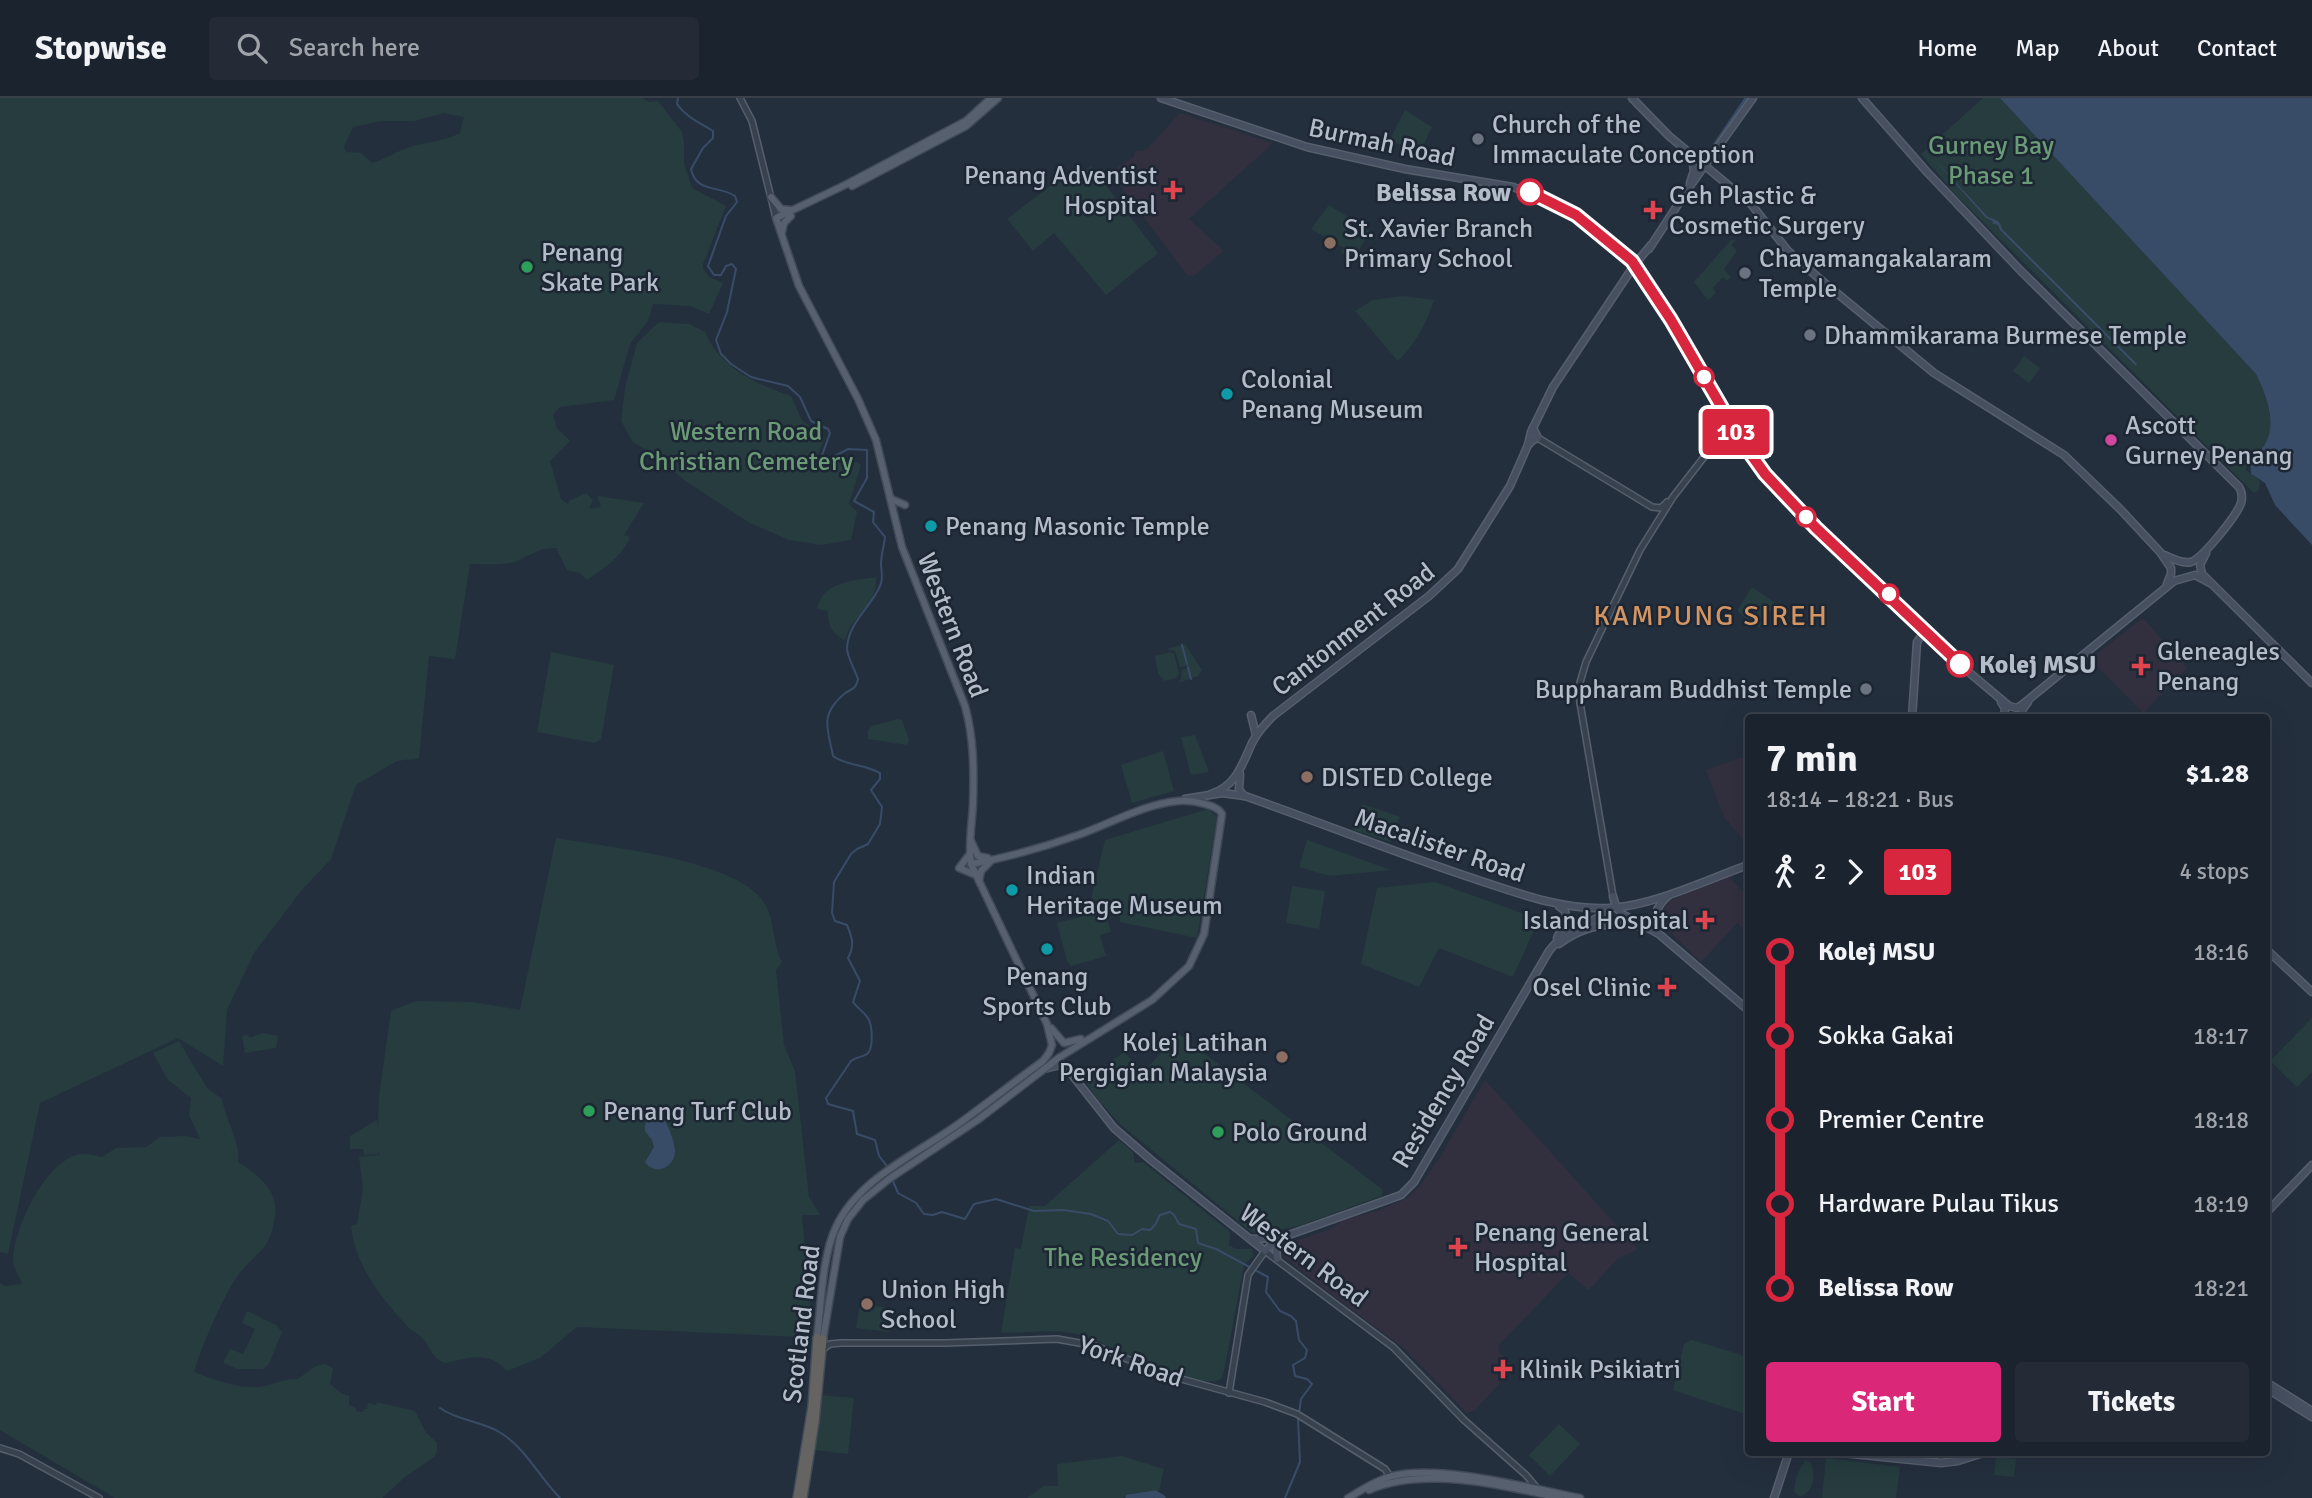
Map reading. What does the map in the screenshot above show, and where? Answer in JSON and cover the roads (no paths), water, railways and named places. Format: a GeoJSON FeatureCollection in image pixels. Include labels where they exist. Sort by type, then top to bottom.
{"type":"FeatureCollection","features":[{"type":"Feature","properties":{"kind":"highway","name":"Scotland Road"},"geometry":{"type":"LineString","coordinates":[[803,1498],[816,1412],[822,1350],[820,1338]]}},
{"type":"Feature","properties":{"kind":"highway","name":"Scotland Road"},"geometry":{"type":"LineString","coordinates":[[797,1498],[820,1338]]}},
{"type":"Feature","properties":{"kind":"main road"},"geometry":{"type":"LineString","coordinates":[[781,235],[784,223],[793,212],[966,121],[991,98]]}},
{"type":"Feature","properties":{"kind":"main road"},"geometry":{"type":"LineString","coordinates":[[777,220],[966,126],[998,98]]}},
{"type":"Feature","properties":{"kind":"main road","name":"Burmah Road"},"geometry":{"type":"LineString","coordinates":[[1161,98],[1307,147],[1405,169],[1528,191],[1576,215],[1635,264],[1749,453],[1776,487],[2000,700]]}},
{"type":"Feature","properties":{"kind":"main road"},"geometry":{"type":"LineString","coordinates":[[1632,98],[1657,125],[1751,204],[1788,251],[1801,263],[1934,373],[2064,455],[2160,552],[2171,568],[2169,580],[2163,588]]}},
{"type":"Feature","properties":{"kind":"main road","name":"Cantonment Road"},"geometry":{"type":"LineString","coordinates":[[1241,769],[1256,737],[1270,719],[1452,576],[1465,560],[1506,494],[1533,428],[1560,375],[1753,98]]}},
{"type":"Feature","properties":{"kind":"main road"},"geometry":{"type":"LineString","coordinates":[[1862,98],[1927,172],[2020,270],[2239,487],[2242,495],[2240,506],[2199,556],[2189,562],[2178,561],[2160,552]]}},
{"type":"Feature","properties":{"kind":"main road"},"geometry":{"type":"LineString","coordinates":[[1689,188],[1694,171],[1692,156]]}},
{"type":"Feature","properties":{"kind":"main road"},"geometry":{"type":"LineString","coordinates":[[771,197],[781,209],[793,212]]}},
{"type":"Feature","properties":{"kind":"main road","name":"Western Road"},"geometry":{"type":"LineString","coordinates":[[777,220],[808,306],[867,416],[876,440],[908,563],[965,706],[970,722],[973,776],[971,864],[1048,1024],[1051,1048]]}},
{"type":"Feature","properties":{"kind":"main road"},"geometry":{"type":"LineString","coordinates":[[1622,252],[1635,254],[1648,248]]}},
{"type":"Feature","properties":{"kind":"main road","name":"Cantonment Road"},"geometry":{"type":"LineString","coordinates":[[1640,272],[1640,263],[1648,248]]}},
{"type":"Feature","properties":{"kind":"main road"},"geometry":{"type":"LineString","coordinates":[[1528,445],[1538,438],[1533,428]]}},
{"type":"Feature","properties":{"kind":"main road"},"geometry":{"type":"LineString","coordinates":[[891,499],[905,505]]}},
{"type":"Feature","properties":{"kind":"main road"},"geometry":{"type":"LineString","coordinates":[[2212,542],[2200,565],[2202,575],[2312,683]]}},
{"type":"Feature","properties":{"kind":"main road"},"geometry":{"type":"LineString","coordinates":[[2000,700],[2017,708],[2163,588],[2180,578],[2199,576],[2210,583]]}},
{"type":"Feature","properties":{"kind":"main road"},"geometry":{"type":"LineString","coordinates":[[1912,714],[1917,642],[1922,635],[1930,635]]}},
{"type":"Feature","properties":{"kind":"main road"},"geometry":{"type":"LineString","coordinates":[[2022,714],[2022,710],[2031,698]]}},
{"type":"Feature","properties":{"kind":"main road"},"geometry":{"type":"LineString","coordinates":[[2000,700],[2005,708],[2004,714]]}},
{"type":"Feature","properties":{"kind":"main road"},"geometry":{"type":"LineString","coordinates":[[1256,737],[1251,715],[1270,719]]}},
{"type":"Feature","properties":{"kind":"main road"},"geometry":{"type":"LineString","coordinates":[[1211,794],[1228,786],[1241,769]]}},
{"type":"Feature","properties":{"kind":"main road"},"geometry":{"type":"LineString","coordinates":[[1241,769],[1238,786],[1245,796]]}},
{"type":"Feature","properties":{"kind":"main road","name":"Macalister Road"},"geometry":{"type":"LineString","coordinates":[[971,864],[1044,847],[1148,808],[1179,800],[1228,793],[1245,796],[1402,855],[1551,902],[1594,908],[1632,905],[1745,866]]}},
{"type":"Feature","properties":{"kind":"main road","name":"Scotland Road"},"geometry":{"type":"LineString","coordinates":[[891,1174],[961,1132],[1060,1056],[1162,992],[1187,968],[1203,939],[1222,814],[1214,806],[1179,800]]}},
{"type":"Feature","properties":{"kind":"main road"},"geometry":{"type":"LineString","coordinates":[[971,839],[978,856],[1001,858]]}},
{"type":"Feature","properties":{"kind":"main road"},"geometry":{"type":"LineString","coordinates":[[970,853],[959,868],[978,879],[981,871],[992,860]]}},
{"type":"Feature","properties":{"kind":"main road"},"geometry":{"type":"LineString","coordinates":[[1656,932],[1657,909],[1671,892]]}},
{"type":"Feature","properties":{"kind":"main road"},"geometry":{"type":"LineString","coordinates":[[1613,896],[1622,904],[1632,905]]}},
{"type":"Feature","properties":{"kind":"main road"},"geometry":{"type":"LineString","coordinates":[[1613,896],[1614,908],[1656,932],[1745,1007]]}},
{"type":"Feature","properties":{"kind":"main road"},"geometry":{"type":"LineString","coordinates":[[1594,908],[1608,903],[1613,896]]}},
{"type":"Feature","properties":{"kind":"main road","name":"Residency Road"},"geometry":{"type":"LineString","coordinates":[[1265,1251],[1286,1236],[1397,1197],[1414,1182],[1567,918],[1565,911],[1551,902]]}},
{"type":"Feature","properties":{"kind":"main road"},"geometry":{"type":"LineString","coordinates":[[1549,951],[1568,932],[1614,908]]}},
{"type":"Feature","properties":{"kind":"main road"},"geometry":{"type":"LineString","coordinates":[[1549,951],[1572,934],[1595,926],[1620,924],[1656,932]]}},
{"type":"Feature","properties":{"kind":"main road"},"geometry":{"type":"LineString","coordinates":[[2270,953],[2312,992]]}},
{"type":"Feature","properties":{"kind":"main road"},"geometry":{"type":"LineString","coordinates":[[1048,1024],[1064,1043],[1092,1035]]}},
{"type":"Feature","properties":{"kind":"main road","name":"Scotland Road"},"geometry":{"type":"LineString","coordinates":[[820,1338],[839,1237],[855,1209],[891,1174],[1043,1061],[1051,1048]]}},
{"type":"Feature","properties":{"kind":"main road","name":"Western Road"},"geometry":{"type":"LineString","coordinates":[[1044,1069],[1065,1066],[1114,1128],[1265,1251]]}},
{"type":"Feature","properties":{"kind":"main road"},"geometry":{"type":"LineString","coordinates":[[2270,1209],[2312,1165]]}},
{"type":"Feature","properties":{"kind":"main road"},"geometry":{"type":"LineString","coordinates":[[1248,1238],[1271,1239],[1286,1236]]}},
{"type":"Feature","properties":{"kind":"main road"},"geometry":{"type":"LineString","coordinates":[[1278,1259],[1278,1244],[1286,1236]]}},
{"type":"Feature","properties":{"kind":"main road"},"geometry":{"type":"LineString","coordinates":[[2270,1385],[2312,1411]]}},
{"type":"Feature","properties":{"kind":"main road"},"geometry":{"type":"LineString","coordinates":[[2270,1391],[2312,1417]]}},
{"type":"Feature","properties":{"kind":"main road"},"geometry":{"type":"LineString","coordinates":[[1773,1498],[1786,1456]]}},
{"type":"Feature","properties":{"kind":"main road"},"geometry":{"type":"LineString","coordinates":[[1872,1456],[1941,1463],[1974,1456]]}},
{"type":"Feature","properties":{"kind":"main road"},"geometry":{"type":"LineString","coordinates":[[1348,1498],[1392,1479],[1419,1473],[1537,1488],[1580,1498]]}},
{"type":"Feature","properties":{"kind":"main road"},"geometry":{"type":"LineString","coordinates":[[1356,1498],[1392,1479],[1428,1478],[1492,1485],[1560,1498]]}},
{"type":"Feature","properties":{"kind":"street"},"geometry":{"type":"LineString","coordinates":[[740,98],[752,121],[777,220]]}},
{"type":"Feature","properties":{"kind":"street"},"geometry":{"type":"LineString","coordinates":[[1613,896],[1583,726],[1579,686],[1590,652],[1655,525],[1673,497],[1725,430],[1727,417]]}},
{"type":"Feature","properties":{"kind":"street"},"geometry":{"type":"LineString","coordinates":[[1538,438],[1652,507],[1657,513],[1655,525]]}},
{"type":"Feature","properties":{"kind":"street"},"geometry":{"type":"LineString","coordinates":[[1652,507],[1663,507],[1673,497]]}},
{"type":"Feature","properties":{"kind":"street"},"geometry":{"type":"LineString","coordinates":[[1229,1393],[1245,1291],[1251,1269],[1265,1251]]}},
{"type":"Feature","properties":{"kind":"street","name":"Western Road"},"geometry":{"type":"LineString","coordinates":[[1265,1251],[1393,1347],[1464,1420],[1537,1488]]}},
{"type":"Feature","properties":{"kind":"street","name":"York Road"},"geometry":{"type":"LineString","coordinates":[[820,1338],[841,1343]]}},
{"type":"Feature","properties":{"kind":"street","name":"York Road"},"geometry":{"type":"LineString","coordinates":[[822,1350],[830,1344],[841,1343],[1066,1339],[1096,1346],[1163,1374],[1297,1414],[1385,1469],[1392,1479]]}},
{"type":"Feature","properties":{"kind":"street"},"geometry":{"type":"LineString","coordinates":[[0,1448],[19,1454],[99,1498]]}},
{"type":"Feature","properties":{"kind":"water"},"geometry":{"type":"Polygon","coordinates":[[[2000,98],[2312,98],[2312,545],[2275,505],[2265,483],[2251,474],[2250,460],[2264,446],[2270,427],[2266,399],[2256,374],[2000,98]]]}},
{"type":"Feature","properties":{"kind":"water"},"geometry":{"type":"Polygon","coordinates":[[[1932,157],[1988,217],[1999,222],[2002,229],[2137,364],[2136,366],[1998,225],[1986,218],[1932,157]]]}},
{"type":"Feature","properties":{"kind":"water"},"geometry":{"type":"Polygon","coordinates":[[[658,1116],[664,1118],[675,1150],[669,1165],[654,1169],[645,1162],[654,1147],[645,1131],[645,1125],[649,1119],[658,1116]]]}},
{"type":"Feature","properties":{"kind":"waterway"},"geometry":{"type":"LineString","coordinates":[[678,98],[677,104],[685,113],[713,131],[713,138],[703,148],[691,169],[694,177],[703,185],[735,196],[737,202],[726,216],[708,266],[714,275],[721,275],[726,266],[732,264],[736,269],[727,312],[716,340],[721,354],[751,377],[788,386],[800,397],[811,421],[828,429],[830,433],[820,461],[824,462],[848,449],[867,450],[867,478],[854,501],[874,512],[873,522],[885,537],[881,583],[848,639],[847,652],[858,679],[857,683],[836,702],[827,723],[833,756],[880,773],[880,779],[871,790],[882,807],[880,824],[868,844],[851,854],[834,882],[832,913],[835,921],[847,925],[850,933],[852,945],[848,958],[860,981],[853,1002],[869,1020],[872,1042],[867,1054],[851,1061],[826,1098],[828,1104],[853,1111],[857,1134],[875,1140],[879,1156],[887,1166]]}},
{"type":"Feature","properties":{"kind":"waterway"},"geometry":{"type":"LineString","coordinates":[[1709,154],[1747,98]]}},
{"type":"Feature","properties":{"kind":"waterway"},"geometry":{"type":"LineString","coordinates":[[1182,645],[1187,664]]}},
{"type":"Feature","properties":{"kind":"waterway"},"geometry":{"type":"LineString","coordinates":[[1188,667],[1191,679]]}},
{"type":"Feature","properties":{"kind":"waterway"},"geometry":{"type":"LineString","coordinates":[[893,1181],[898,1193],[916,1203],[924,1214],[942,1212],[965,1219],[974,1204],[996,1199],[1034,1211],[1063,1210],[1091,1214],[1108,1221],[1118,1234],[1132,1235],[1142,1229],[1150,1230],[1160,1215],[1170,1212],[1179,1224],[1196,1229],[1198,1243],[1216,1249],[1268,1277],[1266,1292],[1280,1311],[1296,1321],[1299,1340],[1307,1350],[1305,1358],[1293,1365],[1295,1376],[1307,1379],[1312,1384],[1301,1399],[1299,1413]]}},
{"type":"Feature","properties":{"kind":"waterway"},"geometry":{"type":"LineString","coordinates":[[440,1408],[501,1433],[526,1456],[560,1498]]}},
{"type":"Feature","properties":{"kind":"waterway"},"geometry":{"type":"LineString","coordinates":[[1285,1498],[1300,1462],[1298,1419]]}},
{"type":"Feature","properties":{"kind":"waterway"},"geometry":{"type":"LineString","coordinates":[[1129,1498],[1155,1494],[1162,1498]]}},
{"type":"Feature","properties":{"kind":"place","name":"Church of the Immaculate Conception"},"geometry":{"type":"Point","coordinates":[1478,139]}},
{"type":"Feature","properties":{"kind":"place","name":"Penang Adventist Hospital"},"geometry":{"type":"Point","coordinates":[1173,190]}},
{"type":"Feature","properties":{"kind":"place","name":"Belissa Row"},"geometry":{"type":"Point","coordinates":[1530,192]}},
{"type":"Feature","properties":{"kind":"place","name":"Geh Plastic & Cosmetic Surgery"},"geometry":{"type":"Point","coordinates":[1653,210]}},
{"type":"Feature","properties":{"kind":"place","name":"St. Xavier Branch Primary School"},"geometry":{"type":"Point","coordinates":[1330,243]}},
{"type":"Feature","properties":{"kind":"place","name":"Penang Skate Park"},"geometry":{"type":"Point","coordinates":[527,267]}},
{"type":"Feature","properties":{"kind":"place","name":"Chayamangakalaram Temple"},"geometry":{"type":"Point","coordinates":[1745,273]}},
{"type":"Feature","properties":{"kind":"place","name":"Dhammikarama Burmese Temple"},"geometry":{"type":"Point","coordinates":[1810,335]}},
{"type":"Feature","properties":{"kind":"place","name":"Colonial Penang Museum"},"geometry":{"type":"Point","coordinates":[1227,394]}},
{"type":"Feature","properties":{"kind":"place","name":"Ascott Gurney Penang"},"geometry":{"type":"Point","coordinates":[2111,440]}},
{"type":"Feature","properties":{"kind":"place","name":"Penang Masonic Temple"},"geometry":{"type":"Point","coordinates":[931,526]}},
{"type":"Feature","properties":{"kind":"place","name":"Kolej MSU"},"geometry":{"type":"Point","coordinates":[1960,664]}},
{"type":"Feature","properties":{"kind":"place","name":"Gleneagles Penang"},"geometry":{"type":"Point","coordinates":[2141,666]}},
{"type":"Feature","properties":{"kind":"place","name":"Buppharam Buddhist Temple"},"geometry":{"type":"Point","coordinates":[1866,689]}},
{"type":"Feature","properties":{"kind":"place","name":"DISTED College"},"geometry":{"type":"Point","coordinates":[1307,777]}},
{"type":"Feature","properties":{"kind":"place","name":"Indian Heritage Museum"},"geometry":{"type":"Point","coordinates":[1012,890]}},
{"type":"Feature","properties":{"kind":"place","name":"Island Hospital"},"geometry":{"type":"Point","coordinates":[1705,920]}},
{"type":"Feature","properties":{"kind":"place","name":"Penang Sports Club"},"geometry":{"type":"Point","coordinates":[1047,949]}},
{"type":"Feature","properties":{"kind":"place","name":"Osel Clinic"},"geometry":{"type":"Point","coordinates":[1667,987]}},
{"type":"Feature","properties":{"kind":"place","name":"Kolej Latihan Pergigian Malaysia"},"geometry":{"type":"Point","coordinates":[1282,1057]}},
{"type":"Feature","properties":{"kind":"place","name":"Penang Turf Club"},"geometry":{"type":"Point","coordinates":[589,1111]}},
{"type":"Feature","properties":{"kind":"place","name":"Polo Ground"},"geometry":{"type":"Point","coordinates":[1218,1132]}},
{"type":"Feature","properties":{"kind":"place","name":"Penang General Hospital"},"geometry":{"type":"Point","coordinates":[1458,1247]}},
{"type":"Feature","properties":{"kind":"place","name":"Union High School"},"geometry":{"type":"Point","coordinates":[867,1304]}},
{"type":"Feature","properties":{"kind":"place","name":"Klinik Psikiatri"},"geometry":{"type":"Point","coordinates":[1503,1369]}},
{"type":"Feature","properties":{"kind":"district","name":"KAMPUNG SIREH"},"geometry":{"type":"Point","coordinates":[1711,615]}},
{"type":"Feature","properties":{"kind":"park label","name":"Gurney Bay Phase 1"},"geometry":{"type":"Point","coordinates":[1991,160]}},
{"type":"Feature","properties":{"kind":"park label","name":"Western Road Christian Cemetery"},"geometry":{"type":"Point","coordinates":[746,446]}},
{"type":"Feature","properties":{"kind":"park label","name":"The Residency"},"geometry":{"type":"Point","coordinates":[1123,1257]}}]}
